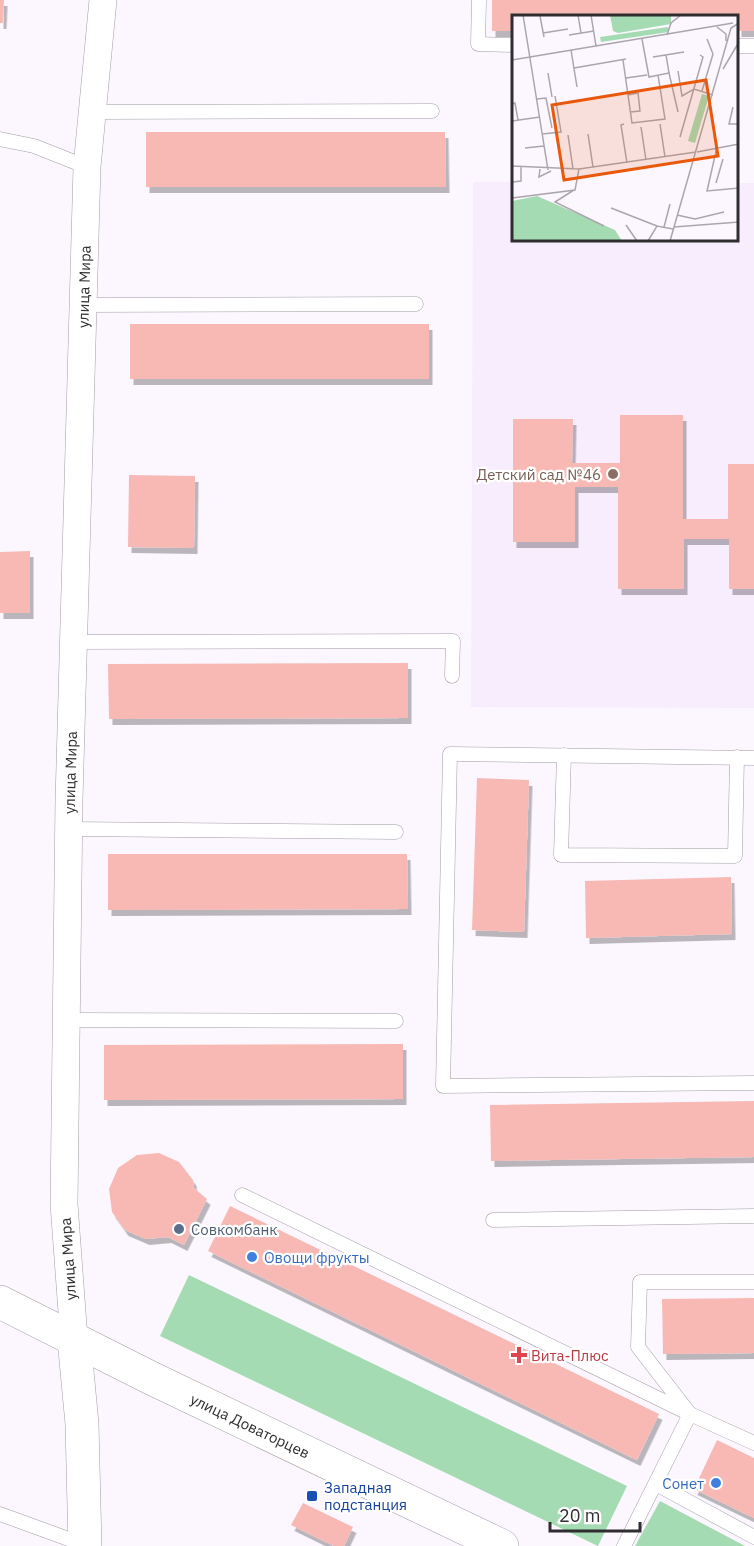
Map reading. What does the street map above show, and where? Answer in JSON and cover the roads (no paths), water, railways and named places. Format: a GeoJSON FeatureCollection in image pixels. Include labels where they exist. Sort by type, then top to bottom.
{"type":"FeatureCollection","features":[{"type":"Feature","properties":{"kind":"main road","name":"улица Доваторцев"},"geometry":{"type":"LineString","coordinates":[[0,1302],[151,1378],[502,1546]]}},
{"type":"Feature","properties":{"kind":"main road","name":"улица Мира"},"geometry":{"type":"LineString","coordinates":[[74,1339],[82,1424],[85,1545]]}},
{"type":"Feature","properties":{"kind":"street","name":"улица Мира"},"geometry":{"type":"LineString","coordinates":[[74,1339],[64,1204],[72,642],[87,167],[103,0]]}},
{"type":"Feature","properties":{"kind":"lane"},"geometry":{"type":"LineString","coordinates":[[479,0],[478,45],[512,45]]}},
{"type":"Feature","properties":{"kind":"lane"},"geometry":{"type":"LineString","coordinates":[[93,112],[432,111]]}},
{"type":"Feature","properties":{"kind":"lane"},"geometry":{"type":"LineString","coordinates":[[0,140],[34,146],[87,167]]}},
{"type":"Feature","properties":{"kind":"lane"},"geometry":{"type":"LineString","coordinates":[[83,305],[416,304]]}},
{"type":"Feature","properties":{"kind":"lane"},"geometry":{"type":"LineString","coordinates":[[72,642],[453,641],[452,676]]}},
{"type":"Feature","properties":{"kind":"lane"},"geometry":{"type":"LineString","coordinates":[[754,758],[450,754],[442,1086],[754,1083]]}},
{"type":"Feature","properties":{"kind":"lane"},"geometry":{"type":"LineString","coordinates":[[564,755],[561,855],[735,856],[737,757]]}},
{"type":"Feature","properties":{"kind":"lane"},"geometry":{"type":"LineString","coordinates":[[69,830],[396,832]]}},
{"type":"Feature","properties":{"kind":"lane"},"geometry":{"type":"LineString","coordinates":[[66,1020],[396,1021]]}},
{"type":"Feature","properties":{"kind":"lane"},"geometry":{"type":"LineString","coordinates":[[242,1196],[754,1443]]}},
{"type":"Feature","properties":{"kind":"lane"},"geometry":{"type":"LineString","coordinates":[[493,1220],[754,1216]]}},
{"type":"Feature","properties":{"kind":"lane"},"geometry":{"type":"LineString","coordinates":[[690,1414],[638,1347],[640,1282],[754,1282]]}},
{"type":"Feature","properties":{"kind":"lane"},"geometry":{"type":"LineString","coordinates":[[624,1546],[690,1414]]}},
{"type":"Feature","properties":{"kind":"lane"},"geometry":{"type":"LineString","coordinates":[[656,1484],[754,1537]]}},
{"type":"Feature","properties":{"kind":"lane"},"geometry":{"type":"LineString","coordinates":[[0,1514],[85,1545]]}},
{"type":"Feature","properties":{"kind":"place","name":"Детский сад №46"},"geometry":{"type":"Point","coordinates":[613,474]}},
{"type":"Feature","properties":{"kind":"place","name":"Совкомбанк"},"geometry":{"type":"Point","coordinates":[179,1229]}},
{"type":"Feature","properties":{"kind":"place","name":"Овощи фрукты"},"geometry":{"type":"Point","coordinates":[252,1257]}},
{"type":"Feature","properties":{"kind":"place","name":"Вита-Плюс"},"geometry":{"type":"Point","coordinates":[519,1355]}},
{"type":"Feature","properties":{"kind":"place","name":"Сонет"},"geometry":{"type":"Point","coordinates":[716,1483]}},
{"type":"Feature","properties":{"kind":"place","name":"Западная подстанция"},"geometry":{"type":"Point","coordinates":[312,1496]}}]}
